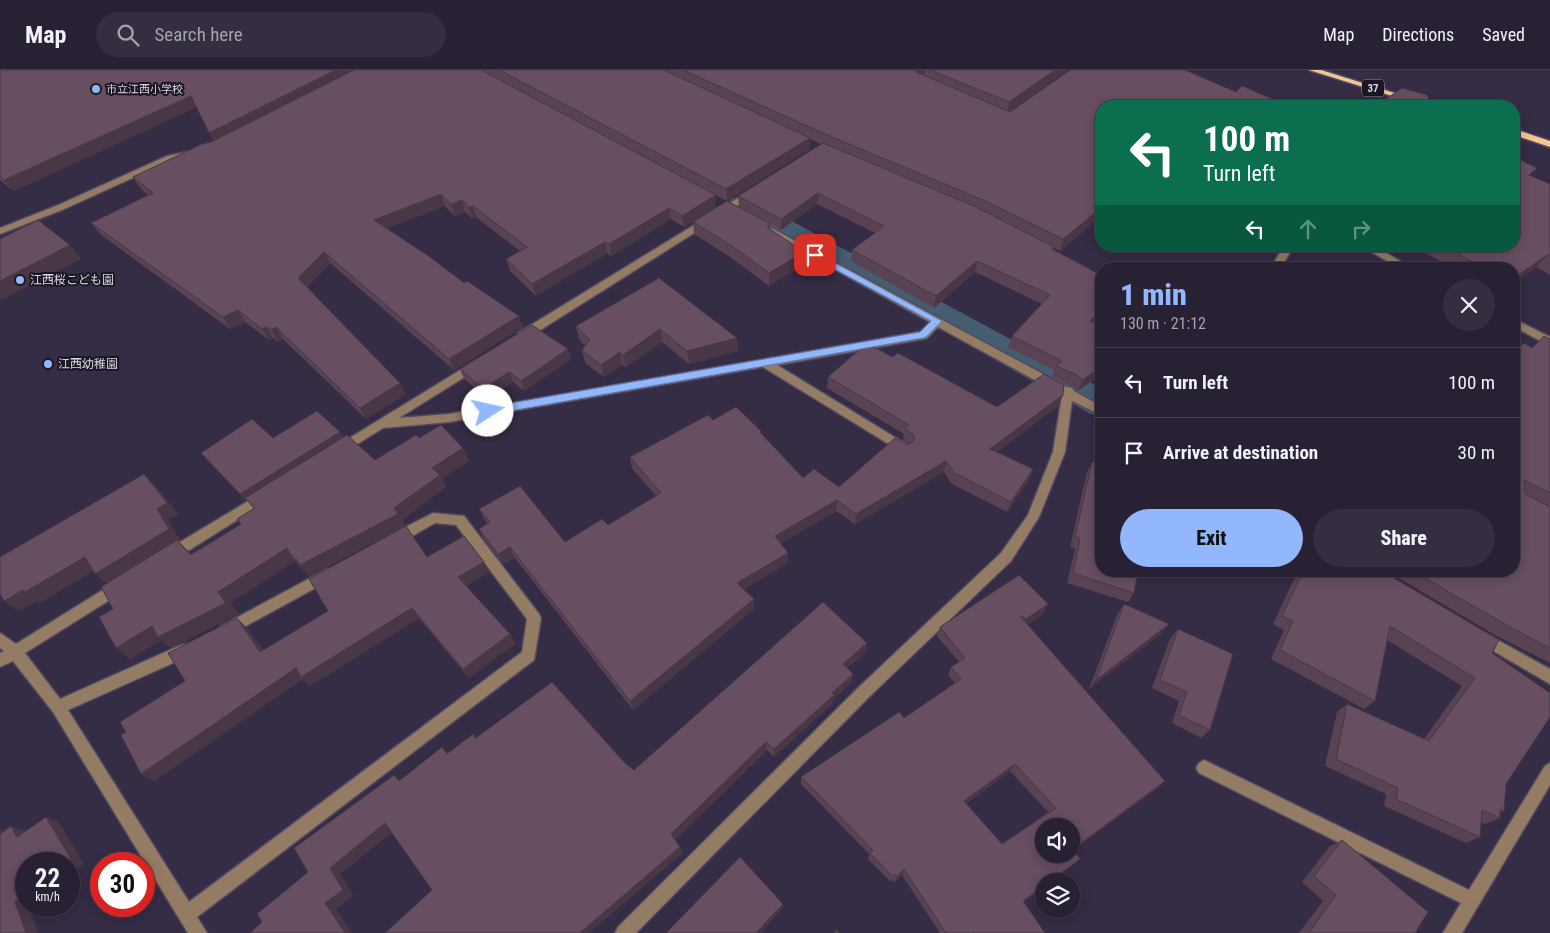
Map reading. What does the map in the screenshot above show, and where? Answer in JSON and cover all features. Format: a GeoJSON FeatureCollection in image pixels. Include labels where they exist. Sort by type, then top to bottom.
{"type":"FeatureCollection","features":[{"type":"Feature","properties":{"kind":"main road","name":"37"},"geometry":{"type":"LineString","coordinates":[[1313,70],[1412,100]]}},
{"type":"Feature","properties":{"kind":"main road"},"geometry":{"type":"LineString","coordinates":[[1520,134],[1550,144]]}},
{"type":"Feature","properties":{"kind":"street"},"geometry":{"type":"LineString","coordinates":[[0,231],[59,208],[170,158],[205,151]]}},
{"type":"Feature","properties":{"kind":"street"},"geometry":{"type":"LineString","coordinates":[[512,342],[762,186]]}},
{"type":"Feature","properties":{"kind":"street"},"geometry":{"type":"LineString","coordinates":[[754,222],[1095,407]]}},
{"type":"Feature","properties":{"kind":"street"},"geometry":{"type":"LineString","coordinates":[[1377,252],[1396,262]]}},
{"type":"Feature","properties":{"kind":"street"},"geometry":{"type":"LineString","coordinates":[[380,425],[449,418],[923,334],[938,321]]}},
{"type":"Feature","properties":{"kind":"street"},"geometry":{"type":"LineString","coordinates":[[1520,326],[1550,342]]}},
{"type":"Feature","properties":{"kind":"street"},"geometry":{"type":"LineString","coordinates":[[329,456],[488,357]]}},
{"type":"Feature","properties":{"kind":"street"},"geometry":{"type":"LineString","coordinates":[[764,362],[905,449]]}},
{"type":"Feature","properties":{"kind":"street"},"geometry":{"type":"LineString","coordinates":[[624,933],[865,691],[1006,557],[1033,517],[1059,452],[1068,391]]}},
{"type":"Feature","properties":{"kind":"street"},"geometry":{"type":"LineString","coordinates":[[159,562],[278,488]]}},
{"type":"Feature","properties":{"kind":"street"},"geometry":{"type":"LineString","coordinates":[[187,914],[529,655],[534,618],[460,520],[432,518],[381,546]]}},
{"type":"Feature","properties":{"kind":"street"},"geometry":{"type":"LineString","coordinates":[[217,634],[338,569]]}},
{"type":"Feature","properties":{"kind":"street"},"geometry":{"type":"LineString","coordinates":[[0,661],[125,583]]}},
{"type":"Feature","properties":{"kind":"street"},"geometry":{"type":"LineString","coordinates":[[1473,632],[1550,677]]}},
{"type":"Feature","properties":{"kind":"street"},"geometry":{"type":"LineString","coordinates":[[0,639],[15,652],[58,707],[198,933]]}},
{"type":"Feature","properties":{"kind":"street"},"geometry":{"type":"LineString","coordinates":[[58,707],[200,643]]}},
{"type":"Feature","properties":{"kind":"street"},"geometry":{"type":"LineString","coordinates":[[1204,768],[1472,900]]}},
{"type":"Feature","properties":{"kind":"street"},"geometry":{"type":"LineString","coordinates":[[1452,933],[1550,771]]}},
{"type":"Feature","properties":{"kind":"building"},"geometry":{"type":"Polygon","coordinates":[[[0,70],[336,70],[209,133],[191,96],[4,180],[0,176],[0,70]]]}},
{"type":"Feature","properties":{"kind":"building"},"geometry":{"type":"Polygon","coordinates":[[[354,70],[481,70],[716,195],[682,216],[669,208],[609,244],[605,242],[532,284],[506,259],[527,247],[473,206],[469,208],[462,200],[451,204],[441,194],[374,220],[430,257],[464,283],[467,281],[519,316],[449,359],[324,252],[298,278],[400,383],[360,408],[276,327],[271,330],[266,327],[262,329],[238,310],[223,317],[91,223],[153,193],[133,177],[202,144],[211,142],[354,70]]]}},
{"type":"Feature","properties":{"kind":"building"},"geometry":{"type":"Polygon","coordinates":[[[499,70],[664,70],[810,138],[726,189],[499,70]]]}},
{"type":"Feature","properties":{"kind":"building"},"geometry":{"type":"Polygon","coordinates":[[[683,70],[917,70],[916,72],[1010,112],[1070,70],[1185,70],[1236,92],[1242,86],[1275,100],[1095,100],[1095,213],[1063,239],[983,200],[825,134],[683,70]]]}},
{"type":"Feature","properties":{"kind":"building"},"geometry":{"type":"Polygon","coordinates":[[[930,70],[1055,70],[1009,102],[930,70]]]}},
{"type":"Feature","properties":{"kind":"building"},"geometry":{"type":"Polygon","coordinates":[[[1402,88],[1427,95],[1429,98],[1426,100],[1385,100],[1402,88]]]}},
{"type":"Feature","properties":{"kind":"building"},"geometry":{"type":"Polygon","coordinates":[[[823,143],[976,207],[1054,247],[1052,249],[1095,272],[1095,316],[1090,321],[1095,323],[1095,371],[1083,380],[1077,375],[1056,366],[1062,361],[1012,336],[1050,295],[977,261],[936,296],[852,250],[884,226],[818,193],[781,219],[738,196],[823,143]]]}},
{"type":"Feature","properties":{"kind":"building"},"geometry":{"type":"Polygon","coordinates":[[[1520,160],[1537,168],[1529,175],[1550,184],[1550,257],[1547,255],[1520,274],[1520,262],[1473,262],[1455,252],[1520,252],[1520,160]]]}},
{"type":"Feature","properties":{"kind":"building"},"geometry":{"type":"Polygon","coordinates":[[[727,201],[771,224],[767,227],[804,252],[769,273],[729,244],[693,222],[727,201]]]}},
{"type":"Feature","properties":{"kind":"building"},"geometry":{"type":"Polygon","coordinates":[[[38,220],[70,245],[0,281],[0,239],[38,220]]]}},
{"type":"Feature","properties":{"kind":"building"},"geometry":{"type":"Polygon","coordinates":[[[659,278],[737,338],[687,351],[660,329],[623,355],[620,352],[601,365],[582,350],[590,340],[576,326],[659,278]]]}},
{"type":"Feature","properties":{"kind":"building"},"geometry":{"type":"Polygon","coordinates":[[[532,325],[568,349],[521,381],[509,372],[483,389],[460,369],[532,325]]]}},
{"type":"Feature","properties":{"kind":"building"},"geometry":{"type":"Polygon","coordinates":[[[1544,336],[1550,339],[1550,493],[1524,480],[1525,494],[1550,507],[1550,648],[1423,577],[1520,577],[1520,345],[1524,343],[1532,348],[1544,336]]]}},
{"type":"Feature","properties":{"kind":"building"},"geometry":{"type":"Polygon","coordinates":[[[867,343],[892,357],[898,353],[997,407],[1044,374],[1064,385],[1063,395],[990,449],[1033,469],[1011,502],[955,473],[946,461],[856,514],[837,500],[775,536],[788,553],[737,583],[754,599],[630,701],[510,547],[498,554],[479,529],[490,522],[479,509],[520,486],[565,542],[602,519],[608,525],[661,493],[630,457],[708,415],[713,420],[736,407],[761,431],[803,478],[814,469],[839,487],[895,438],[906,445],[912,443],[915,439],[913,434],[905,429],[909,425],[828,377],[867,343]]]}},
{"type":"Feature","properties":{"kind":"building"},"geometry":{"type":"Polygon","coordinates":[[[317,411],[340,432],[240,494],[201,453],[252,419],[273,438],[317,411]]]}},
{"type":"Feature","properties":{"kind":"building"},"geometry":{"type":"Polygon","coordinates":[[[441,425],[463,448],[432,468],[440,475],[394,508],[398,514],[300,565],[296,559],[294,560],[287,548],[218,592],[226,603],[158,637],[152,626],[116,648],[99,617],[113,609],[101,587],[177,540],[191,555],[241,524],[237,519],[255,508],[245,498],[347,435],[375,460],[416,435],[419,438],[441,425]]]}},
{"type":"Feature","properties":{"kind":"building"},"geometry":{"type":"Polygon","coordinates":[[[1092,462],[1095,463],[1095,577],[1137,577],[1134,593],[1073,573],[1080,539],[1075,537],[1092,462]]]}},
{"type":"Feature","properties":{"kind":"building"},"geometry":{"type":"Polygon","coordinates":[[[144,474],[167,503],[157,509],[169,529],[95,574],[85,557],[25,592],[23,590],[4,601],[0,594],[0,557],[144,474]]]}},
{"type":"Feature","properties":{"kind":"building"},"geometry":{"type":"Polygon","coordinates":[[[406,526],[427,557],[464,536],[484,562],[458,577],[510,634],[463,669],[412,608],[301,677],[296,668],[141,774],[121,735],[126,732],[120,722],[185,681],[168,653],[237,618],[260,652],[328,611],[309,579],[406,526]]]}},
{"type":"Feature","properties":{"kind":"building"},"geometry":{"type":"Polygon","coordinates":[[[1019,575],[1048,604],[1026,619],[1020,616],[1165,781],[1080,844],[1080,818],[1041,818],[1056,808],[1015,764],[964,801],[1002,844],[1035,822],[1035,863],[1075,863],[1061,873],[1035,873],[1035,892],[1023,901],[1045,933],[946,933],[904,869],[897,877],[895,874],[893,877],[870,853],[873,850],[801,777],[899,712],[904,718],[961,679],[951,667],[965,658],[940,627],[1019,575]]]}},
{"type":"Feature","properties":{"kind":"building"},"geometry":{"type":"Polygon","coordinates":[[[1300,577],[1392,577],[1499,640],[1492,653],[1550,693],[1550,717],[1506,784],[1504,811],[1500,809],[1500,818],[1482,810],[1480,837],[1396,799],[1398,788],[1336,759],[1347,704],[1429,741],[1475,678],[1390,626],[1375,701],[1280,650],[1293,621],[1282,616],[1300,577]]]}},
{"type":"Feature","properties":{"kind":"building"},"geometry":{"type":"Polygon","coordinates":[[[823,602],[867,643],[843,664],[853,674],[832,693],[834,695],[774,749],[766,742],[671,834],[680,847],[581,933],[385,933],[432,890],[385,823],[330,868],[343,890],[325,903],[345,933],[250,933],[262,922],[257,914],[308,872],[294,848],[394,775],[399,781],[442,747],[447,754],[473,734],[476,738],[552,682],[625,763],[634,770],[823,602]]]}},
{"type":"Feature","properties":{"kind":"building"},"geometry":{"type":"Polygon","coordinates":[[[1124,604],[1169,624],[1096,680],[1124,604]]]}},
{"type":"Feature","properties":{"kind":"building"},"geometry":{"type":"Polygon","coordinates":[[[1178,629],[1233,654],[1210,730],[1179,715],[1187,692],[1160,680],[1178,629]]]}},
{"type":"Feature","properties":{"kind":"building"},"geometry":{"type":"Polygon","coordinates":[[[46,817],[67,852],[15,852],[15,917],[20,917],[26,933],[0,933],[0,834],[11,826],[17,837],[46,817]]]}},
{"type":"Feature","properties":{"kind":"building"},"geometry":{"type":"Polygon","coordinates":[[[1342,840],[1428,912],[1415,933],[1309,933],[1336,895],[1314,876],[1342,840]]]}},
{"type":"Feature","properties":{"kind":"building"},"geometry":{"type":"Polygon","coordinates":[[[740,857],[783,904],[756,933],[666,933],[740,857]]]}},
{"type":"Feature","properties":{"kind":"waterway"},"geometry":{"type":"LineString","coordinates":[[741,205],[1095,401]]}},
{"type":"Feature","properties":{"kind":"place","name":"市立江西小学校"},"geometry":{"type":"Point","coordinates":[96,89]}},
{"type":"Feature","properties":{"kind":"place","name":"江西桜こども園"},"geometry":{"type":"Point","coordinates":[20,280]}},
{"type":"Feature","properties":{"kind":"place","name":"江西幼稚園"},"geometry":{"type":"Point","coordinates":[48,364]}},
{"type":"Feature","properties":{"kind":"route"},"geometry":{"type":"LineString","coordinates":[[488,411],[923,334],[938,321],[815,255]]}}]}
